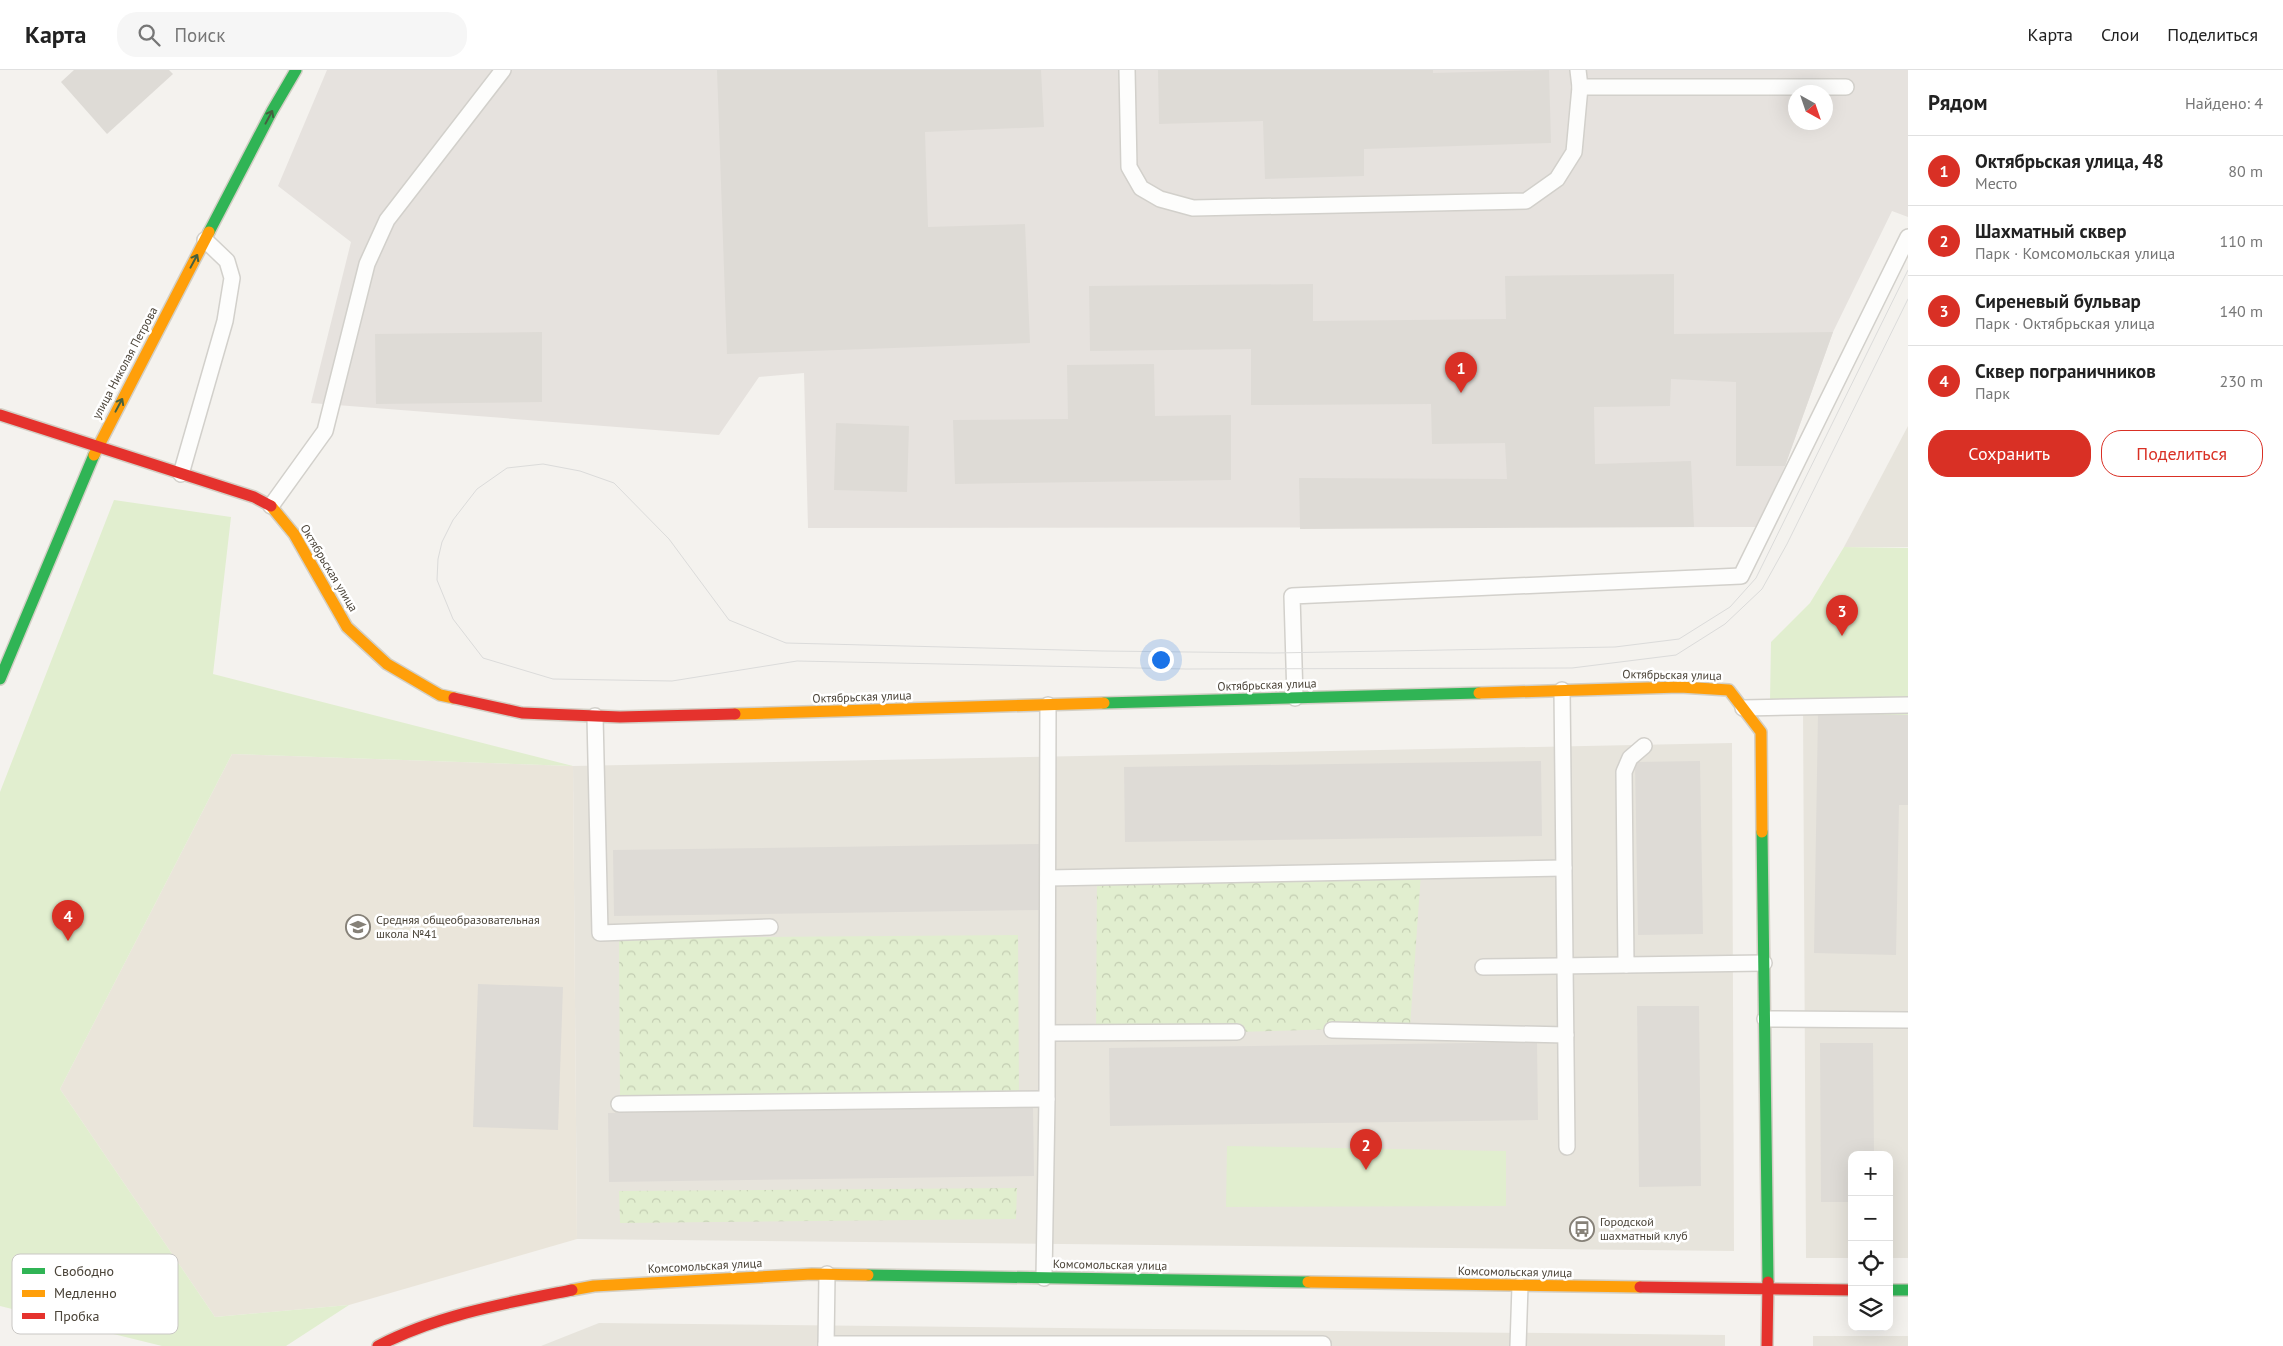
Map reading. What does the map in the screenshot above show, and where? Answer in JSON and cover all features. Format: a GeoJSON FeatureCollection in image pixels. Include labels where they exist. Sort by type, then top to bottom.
{"type":"FeatureCollection","features":[{"type":"Feature","properties":{"kind":"street","name":"улица Николая Петрова"},"geometry":{"type":"LineString","coordinates":[[0,679],[97,448],[272,111],[296,70]]}},
{"type":"Feature","properties":{"kind":"street","name":"Октябрьская улица"},"geometry":{"type":"LineString","coordinates":[[0,416],[254,497],[271,506],[294,534],[347,627],[387,664],[440,694],[522,713],[595,716],[1680,687],[1730,690],[1743,708]]}},
{"type":"Feature","properties":{"kind":"street"},"geometry":{"type":"LineString","coordinates":[[1743,708],[1761,732],[1768,1290],[1767,1346]]}},
{"type":"Feature","properties":{"kind":"street","name":"Комсомольская улица"},"geometry":{"type":"LineString","coordinates":[[378,1346],[397,1336],[487,1307],[594,1286],[827,1274],[1848,1290]]}},
{"type":"Feature","properties":{"kind":"street"},"geometry":{"type":"LineString","coordinates":[[1893,1290],[1908,1290]]}},
{"type":"Feature","properties":{"kind":"lane"},"geometry":{"type":"LineString","coordinates":[[271,506],[326,431],[368,264],[387,220],[503,70]]}},
{"type":"Feature","properties":{"kind":"lane"},"geometry":{"type":"LineString","coordinates":[[1127,70],[1129,167],[1141,188],[1160,199],[1193,208],[1526,201],[1557,179],[1574,152],[1580,88],[1578,70]]}},
{"type":"Feature","properties":{"kind":"lane"},"geometry":{"type":"LineString","coordinates":[[1580,88],[1846,87]]}},
{"type":"Feature","properties":{"kind":"lane"},"geometry":{"type":"LineString","coordinates":[[1295,698],[1292,596],[1742,576],[1908,237]]}},
{"type":"Feature","properties":{"kind":"lane"},"geometry":{"type":"LineString","coordinates":[[181,474],[225,321],[232,278],[227,261],[205,240]]}},
{"type":"Feature","properties":{"kind":"lane"},"geometry":{"type":"LineString","coordinates":[[1562,690],[1567,1147]]}},
{"type":"Feature","properties":{"kind":"lane"},"geometry":{"type":"LineString","coordinates":[[1044,1278],[1048,1033],[1048,705]]}},
{"type":"Feature","properties":{"kind":"lane"},"geometry":{"type":"LineString","coordinates":[[1743,708],[1908,705]]}},
{"type":"Feature","properties":{"kind":"lane"},"geometry":{"type":"LineString","coordinates":[[595,716],[600,933],[770,927]]}},
{"type":"Feature","properties":{"kind":"lane"},"geometry":{"type":"LineString","coordinates":[[1626,965],[1624,772],[1630,758],[1644,746]]}},
{"type":"Feature","properties":{"kind":"lane"},"geometry":{"type":"LineString","coordinates":[[1048,878],[1564,868]]}},
{"type":"Feature","properties":{"kind":"lane"},"geometry":{"type":"LineString","coordinates":[[1483,967],[1764,963]]}},
{"type":"Feature","properties":{"kind":"lane"},"geometry":{"type":"LineString","coordinates":[[1765,1019],[1908,1020]]}},
{"type":"Feature","properties":{"kind":"lane"},"geometry":{"type":"LineString","coordinates":[[1332,1030],[1566,1035]]}},
{"type":"Feature","properties":{"kind":"lane"},"geometry":{"type":"LineString","coordinates":[[1048,1033],[1238,1032]]}},
{"type":"Feature","properties":{"kind":"lane"},"geometry":{"type":"LineString","coordinates":[[619,1104],[1047,1099]]}},
{"type":"Feature","properties":{"kind":"lane"},"geometry":{"type":"LineString","coordinates":[[827,1274],[826,1345],[1323,1344],[1323,1346]]}},
{"type":"Feature","properties":{"kind":"lane"},"geometry":{"type":"LineString","coordinates":[[1518,1346],[1520,1286]]}},
{"type":"Feature","properties":{"kind":"shaded area"},"geometry":{"type":"Polygon","coordinates":[[[327,70],[1908,70],[1908,217],[1892,211],[1833,332],[1785,466],[1756,527],[808,528],[804,373],[759,377],[719,435],[311,403],[351,242],[278,186],[327,70]]]}},
{"type":"Feature","properties":{"kind":"shaded area"},"geometry":{"type":"Polygon","coordinates":[[[1908,426],[1908,547],[1844,547],[1908,426]]]}},
{"type":"Feature","properties":{"kind":"shaded area"},"geometry":{"type":"Polygon","coordinates":[[[1803,707],[1908,719],[1908,1258],[1893,1258],[1893,1151],[1848,1151],[1848,1258],[1806,1258],[1803,707]]]}},
{"type":"Feature","properties":{"kind":"shaded area"},"geometry":{"type":"Polygon","coordinates":[[[1732,743],[1734,1251],[577,1239],[573,766],[1732,743]]]}},
{"type":"Feature","properties":{"kind":"shaded area","name":"Средняя общеобразовательная школа №41"},"geometry":{"type":"Polygon","coordinates":[[[232,754],[573,766],[577,1239],[349,1305],[215,1317],[178,1263],[178,1254],[172,1254],[60,1089],[232,754]]]}},
{"type":"Feature","properties":{"kind":"shaded area"},"geometry":{"type":"Polygon","coordinates":[[[599,1323],[1725,1335],[1725,1346],[541,1346],[599,1323]]]}},
{"type":"Feature","properties":{"kind":"shaded area"},"geometry":{"type":"Polygon","coordinates":[[[1813,1336],[1908,1336],[1908,1346],[1813,1346],[1813,1336]]]}},
{"type":"Feature","properties":{"kind":"green space"},"geometry":{"type":"Polygon","coordinates":[[[114,500],[231,517],[213,674],[573,766],[232,754],[60,1089],[172,1254],[12,1254],[12,1309],[0,1306],[0,792],[114,500]]]}},
{"type":"Feature","properties":{"kind":"green space"},"geometry":{"type":"Polygon","coordinates":[[[1844,547],[1908,548],[1908,719],[1866,719],[1770,701],[1771,642],[1810,603],[1844,547]]]}},
{"type":"Feature","properties":{"kind":"green space"},"geometry":{"type":"Polygon","coordinates":[[[1421,873],[1410,1027],[1096,1036],[1097,876],[1421,873]]]}},
{"type":"Feature","properties":{"kind":"green space"},"geometry":{"type":"Polygon","coordinates":[[[1018,935],[1019,1095],[620,1097],[619,938],[1018,935]]]}},
{"type":"Feature","properties":{"kind":"green space"},"geometry":{"type":"Polygon","coordinates":[[[1227,1146],[1506,1151],[1506,1206],[1226,1207],[1227,1146]]]}},
{"type":"Feature","properties":{"kind":"green space"},"geometry":{"type":"Polygon","coordinates":[[[1017,1188],[1016,1219],[620,1223],[619,1191],[1017,1188]]]}},
{"type":"Feature","properties":{"kind":"green space"},"geometry":{"type":"Polygon","coordinates":[[[178,1263],[215,1317],[349,1305],[286,1346],[162,1346],[113,1334],[178,1334],[178,1263]]]}},
{"type":"Feature","properties":{"kind":"building"},"geometry":{"type":"Polygon","coordinates":[[[74,70],[169,70],[173,74],[107,134],[61,82],[74,70]]]}},
{"type":"Feature","properties":{"kind":"building"},"geometry":{"type":"Polygon","coordinates":[[[717,70],[1041,70],[1044,127],[925,132],[928,227],[1025,224],[1030,343],[727,354],[717,70]]]}},
{"type":"Feature","properties":{"kind":"building"},"geometry":{"type":"Polygon","coordinates":[[[1158,70],[1433,70],[1433,73],[1549,70],[1551,143],[1364,149],[1364,176],[1265,179],[1263,121],[1159,124],[1158,70]]]}},
{"type":"Feature","properties":{"kind":"building"},"geometry":{"type":"Polygon","coordinates":[[[1674,274],[1674,334],[1833,332],[1785,466],[1736,466],[1736,382],[1671,379],[1670,406],[1594,407],[1595,464],[1691,461],[1694,527],[1300,529],[1299,478],[1507,479],[1505,443],[1432,444],[1431,404],[1251,405],[1251,349],[1090,351],[1089,286],[1313,284],[1313,321],[1506,319],[1505,276],[1674,274]]]}},
{"type":"Feature","properties":{"kind":"building"},"geometry":{"type":"Polygon","coordinates":[[[542,332],[542,402],[376,404],[375,334],[542,332]]]}},
{"type":"Feature","properties":{"kind":"building"},"geometry":{"type":"Polygon","coordinates":[[[1154,364],[1155,416],[1231,415],[1231,480],[955,484],[953,420],[1068,419],[1067,365],[1154,364]]]}},
{"type":"Feature","properties":{"kind":"building"},"geometry":{"type":"Polygon","coordinates":[[[836,423],[909,426],[907,492],[834,490],[836,423]]]}},
{"type":"Feature","properties":{"kind":"building"},"geometry":{"type":"Polygon","coordinates":[[[1818,713],[1908,715],[1908,805],[1899,805],[1896,955],[1814,953],[1818,713]]]}},
{"type":"Feature","properties":{"kind":"building"},"geometry":{"type":"Polygon","coordinates":[[[1541,761],[1542,836],[1125,842],[1124,767],[1541,761]]]}},
{"type":"Feature","properties":{"kind":"building"},"geometry":{"type":"Polygon","coordinates":[[[1700,761],[1703,934],[1638,935],[1635,762],[1700,761]]]}},
{"type":"Feature","properties":{"kind":"building"},"geometry":{"type":"Polygon","coordinates":[[[1040,844],[1041,910],[614,916],[613,850],[1040,844]]]}},
{"type":"Feature","properties":{"kind":"building"},"geometry":{"type":"Polygon","coordinates":[[[478,984],[563,987],[558,1130],[473,1127],[478,984]]]}},
{"type":"Feature","properties":{"kind":"building"},"geometry":{"type":"Polygon","coordinates":[[[1637,1006],[1699,1006],[1701,1186],[1639,1187],[1637,1006]]]}},
{"type":"Feature","properties":{"kind":"building"},"geometry":{"type":"Polygon","coordinates":[[[1537,1042],[1538,1120],[1110,1126],[1109,1048],[1537,1042]]]}},
{"type":"Feature","properties":{"kind":"building"},"geometry":{"type":"Polygon","coordinates":[[[1820,1043],[1873,1043],[1874,1151],[1848,1151],[1848,1202],[1821,1202],[1820,1043]]]}},
{"type":"Feature","properties":{"kind":"building"},"geometry":{"type":"Polygon","coordinates":[[[1033,1107],[1034,1176],[609,1182],[608,1113],[1033,1107]]]}},
{"type":"Feature","properties":{"kind":"tram line"},"geometry":{"type":"LineString","coordinates":[[1908,270],[1756,578],[1730,607],[1679,639],[1615,647],[1274,653],[1103,651],[786,643],[729,620],[669,539],[614,483],[580,471],[543,464],[507,468],[477,489],[453,520],[442,542],[438,559],[437,580],[453,619],[483,658],[553,679],[672,681],[797,661],[1186,669],[1572,668],[1676,655],[1725,624],[1762,589],[1787,544],[1908,299]]}},
{"type":"Feature","properties":{"kind":"traffic: fast"},"geometry":{"type":"LineString","coordinates":[[209,232],[272,111],[296,70]]}},
{"type":"Feature","properties":{"kind":"traffic: fast"},"geometry":{"type":"LineString","coordinates":[[0,679],[94,455]]}},
{"type":"Feature","properties":{"kind":"traffic: fast"},"geometry":{"type":"LineString","coordinates":[[1104,703],[1479,693]]}},
{"type":"Feature","properties":{"kind":"traffic: fast"},"geometry":{"type":"LineString","coordinates":[[1762,832],[1768,1282]]}},
{"type":"Feature","properties":{"kind":"traffic: fast"},"geometry":{"type":"LineString","coordinates":[[868,1275],[1308,1282]]}},
{"type":"Feature","properties":{"kind":"traffic: fast"},"geometry":{"type":"LineString","coordinates":[[1893,1290],[1908,1290]]}},
{"type":"Feature","properties":{"kind":"traffic: slow"},"geometry":{"type":"LineString","coordinates":[[94,455],[209,232]]}},
{"type":"Feature","properties":{"kind":"traffic: slow"},"geometry":{"type":"LineString","coordinates":[[271,506],[294,534],[347,627],[387,664],[440,695],[454,698]]}},
{"type":"Feature","properties":{"kind":"traffic: slow"},"geometry":{"type":"LineString","coordinates":[[1479,693],[1680,687],[1729,690],[1761,732],[1762,832]]}},
{"type":"Feature","properties":{"kind":"traffic: slow"},"geometry":{"type":"LineString","coordinates":[[735,714],[1104,703]]}},
{"type":"Feature","properties":{"kind":"traffic: slow"},"geometry":{"type":"LineString","coordinates":[[572,1290],[594,1286],[812,1274],[868,1275]]}},
{"type":"Feature","properties":{"kind":"traffic: slow"},"geometry":{"type":"LineString","coordinates":[[1308,1282],[1640,1287]]}},
{"type":"Feature","properties":{"kind":"traffic: jam"},"geometry":{"type":"LineString","coordinates":[[0,415],[254,497],[271,506]]}},
{"type":"Feature","properties":{"kind":"traffic: jam"},"geometry":{"type":"LineString","coordinates":[[454,698],[522,713],[620,717],[735,714]]}},
{"type":"Feature","properties":{"kind":"traffic: jam"},"geometry":{"type":"LineString","coordinates":[[1767,1346],[1768,1282]]}},
{"type":"Feature","properties":{"kind":"traffic: jam"},"geometry":{"type":"LineString","coordinates":[[1640,1287],[1848,1290]]}},
{"type":"Feature","properties":{"kind":"traffic: jam"},"geometry":{"type":"LineString","coordinates":[[378,1346],[424,1326],[472,1311],[572,1290]]}},
{"type":"Feature","properties":{"kind":"place","name":"Октябрьская улица, 48"},"geometry":{"type":"Point","coordinates":[1461,393]}},
{"type":"Feature","properties":{"kind":"place","name":"Сиреневый бульвар"},"geometry":{"type":"Point","coordinates":[1842,636]}},
{"type":"Feature","properties":{"kind":"place","name":"Средняя общеобразовательная школа №41"},"geometry":{"type":"Point","coordinates":[358,927]}},
{"type":"Feature","properties":{"kind":"place","name":"Сквер пограничников"},"geometry":{"type":"Point","coordinates":[68,941]}},
{"type":"Feature","properties":{"kind":"place","name":"Шахматный сквер"},"geometry":{"type":"Point","coordinates":[1366,1170]}},
{"type":"Feature","properties":{"kind":"place","name":"Городской шахматный клуб"},"geometry":{"type":"Point","coordinates":[1582,1229]}}]}
